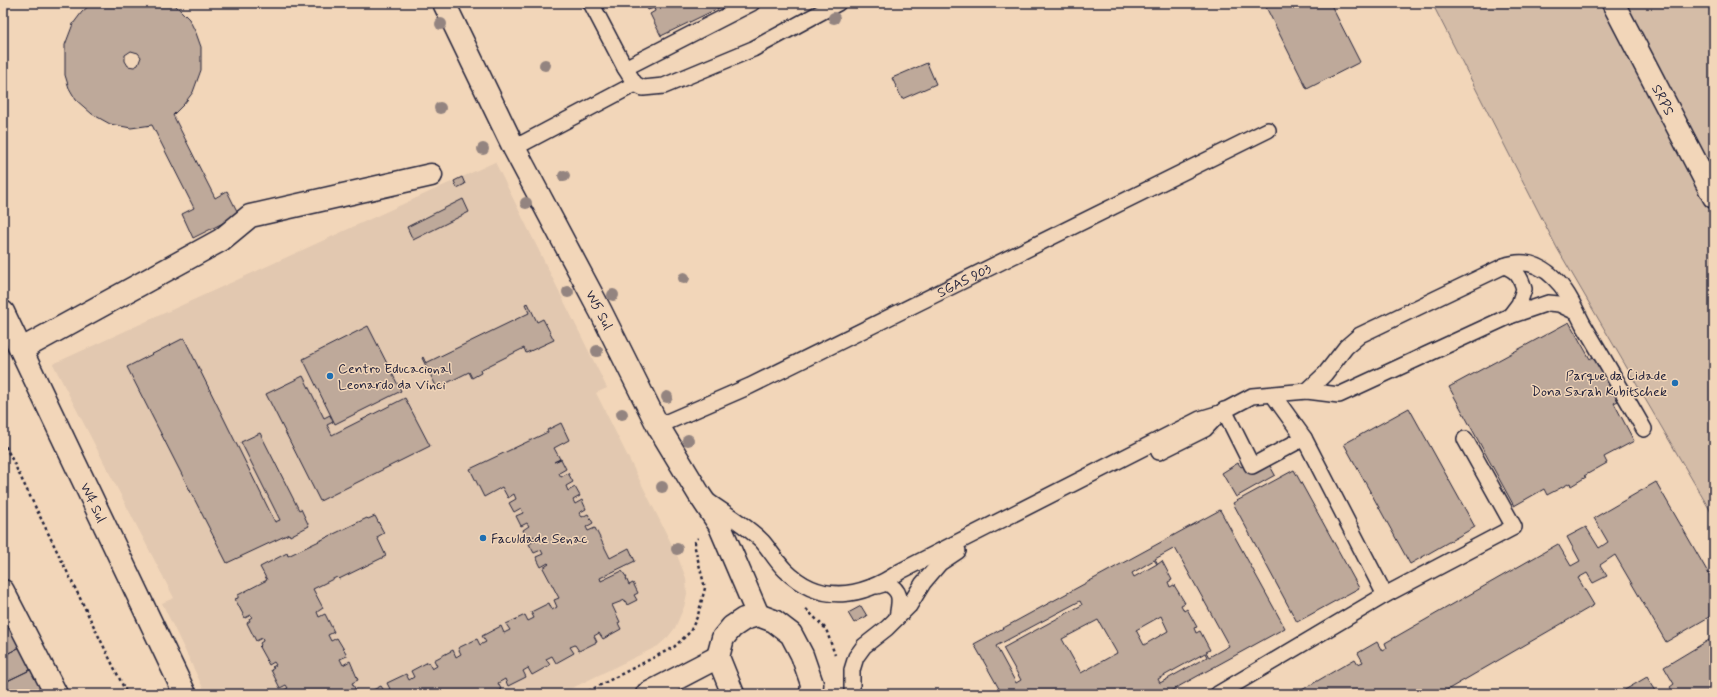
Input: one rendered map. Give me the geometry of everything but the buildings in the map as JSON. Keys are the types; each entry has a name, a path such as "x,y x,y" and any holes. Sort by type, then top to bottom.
{"main road":[{"name":"W5 Sul","path":"444,3 514,148 658,426 719,524 758,615"},
{"name":"SRPS","path":"1613,3 1714,197"},
{"path":"22,349 221,240 250,216 431,175"},
{"name":"W4 Sul","path":"3,312 22,349 185,694"},
{"path":"3,591 56,694"},
{"path":"733,694 718,657 723,638 732,627 744,619 758,615 774,622 791,634 802,655 812,684 811,694"},
{"path":"647,694 718,657"}],"lane":[{"path":"591,3 625,68 635,84 643,88 664,86 753,49 838,3"},
{"path":"625,68 752,3"},
{"path":"514,148 635,84"},
{"name":"SGAS 903","path":"658,426 750,386 1268,130"},
{"path":"1307,391 1325,374 1346,347 1360,335 1504,266 1513,263 1532,264 1554,277 1565,289 1576,312 1644,429"},
{"path":"1504,266 1512,269 1519,275 1524,289 1519,304 1510,316"},
{"path":"877,586 901,571 1193,423 1222,412 1248,397 1307,391 1339,395 1510,316 1553,303 1565,306 1576,312"},
{"path":"1273,394 1304,438 1385,595"},
{"path":"1222,412 1252,466 1304,438"},
{"path":"852,694 852,670 856,657 864,646 897,618 915,598 930,574 947,558 1205,429 1222,412"},
{"path":"1218,694 1385,595 1514,527 1465,439"},
{"path":"699,494 746,526 763,543 784,569 806,587 828,594 839,595 887,583 900,595 897,618"}],"path":[{"path":"3,441 127,694"}],"shaded area":[{"name":"Parque da Cidade Dona Sarah Kubitschek","path":"1432,3 1714,3 1714,517 1557,248"},
{"path":"495,162 607,388 596,393 677,555 686,578 687,594 684,607 675,628 658,646 560,694 206,694 162,603 174,598 53,364"}],"place":[{"name":"Centro Educacional Leonardo da Vinci","path":"330,376"},
{"name":"Parque da Cidade Dona Sarah Kubitschek","path":"1675,383"},
{"name":"Faculdade Senac","path":"483,538"}]}
